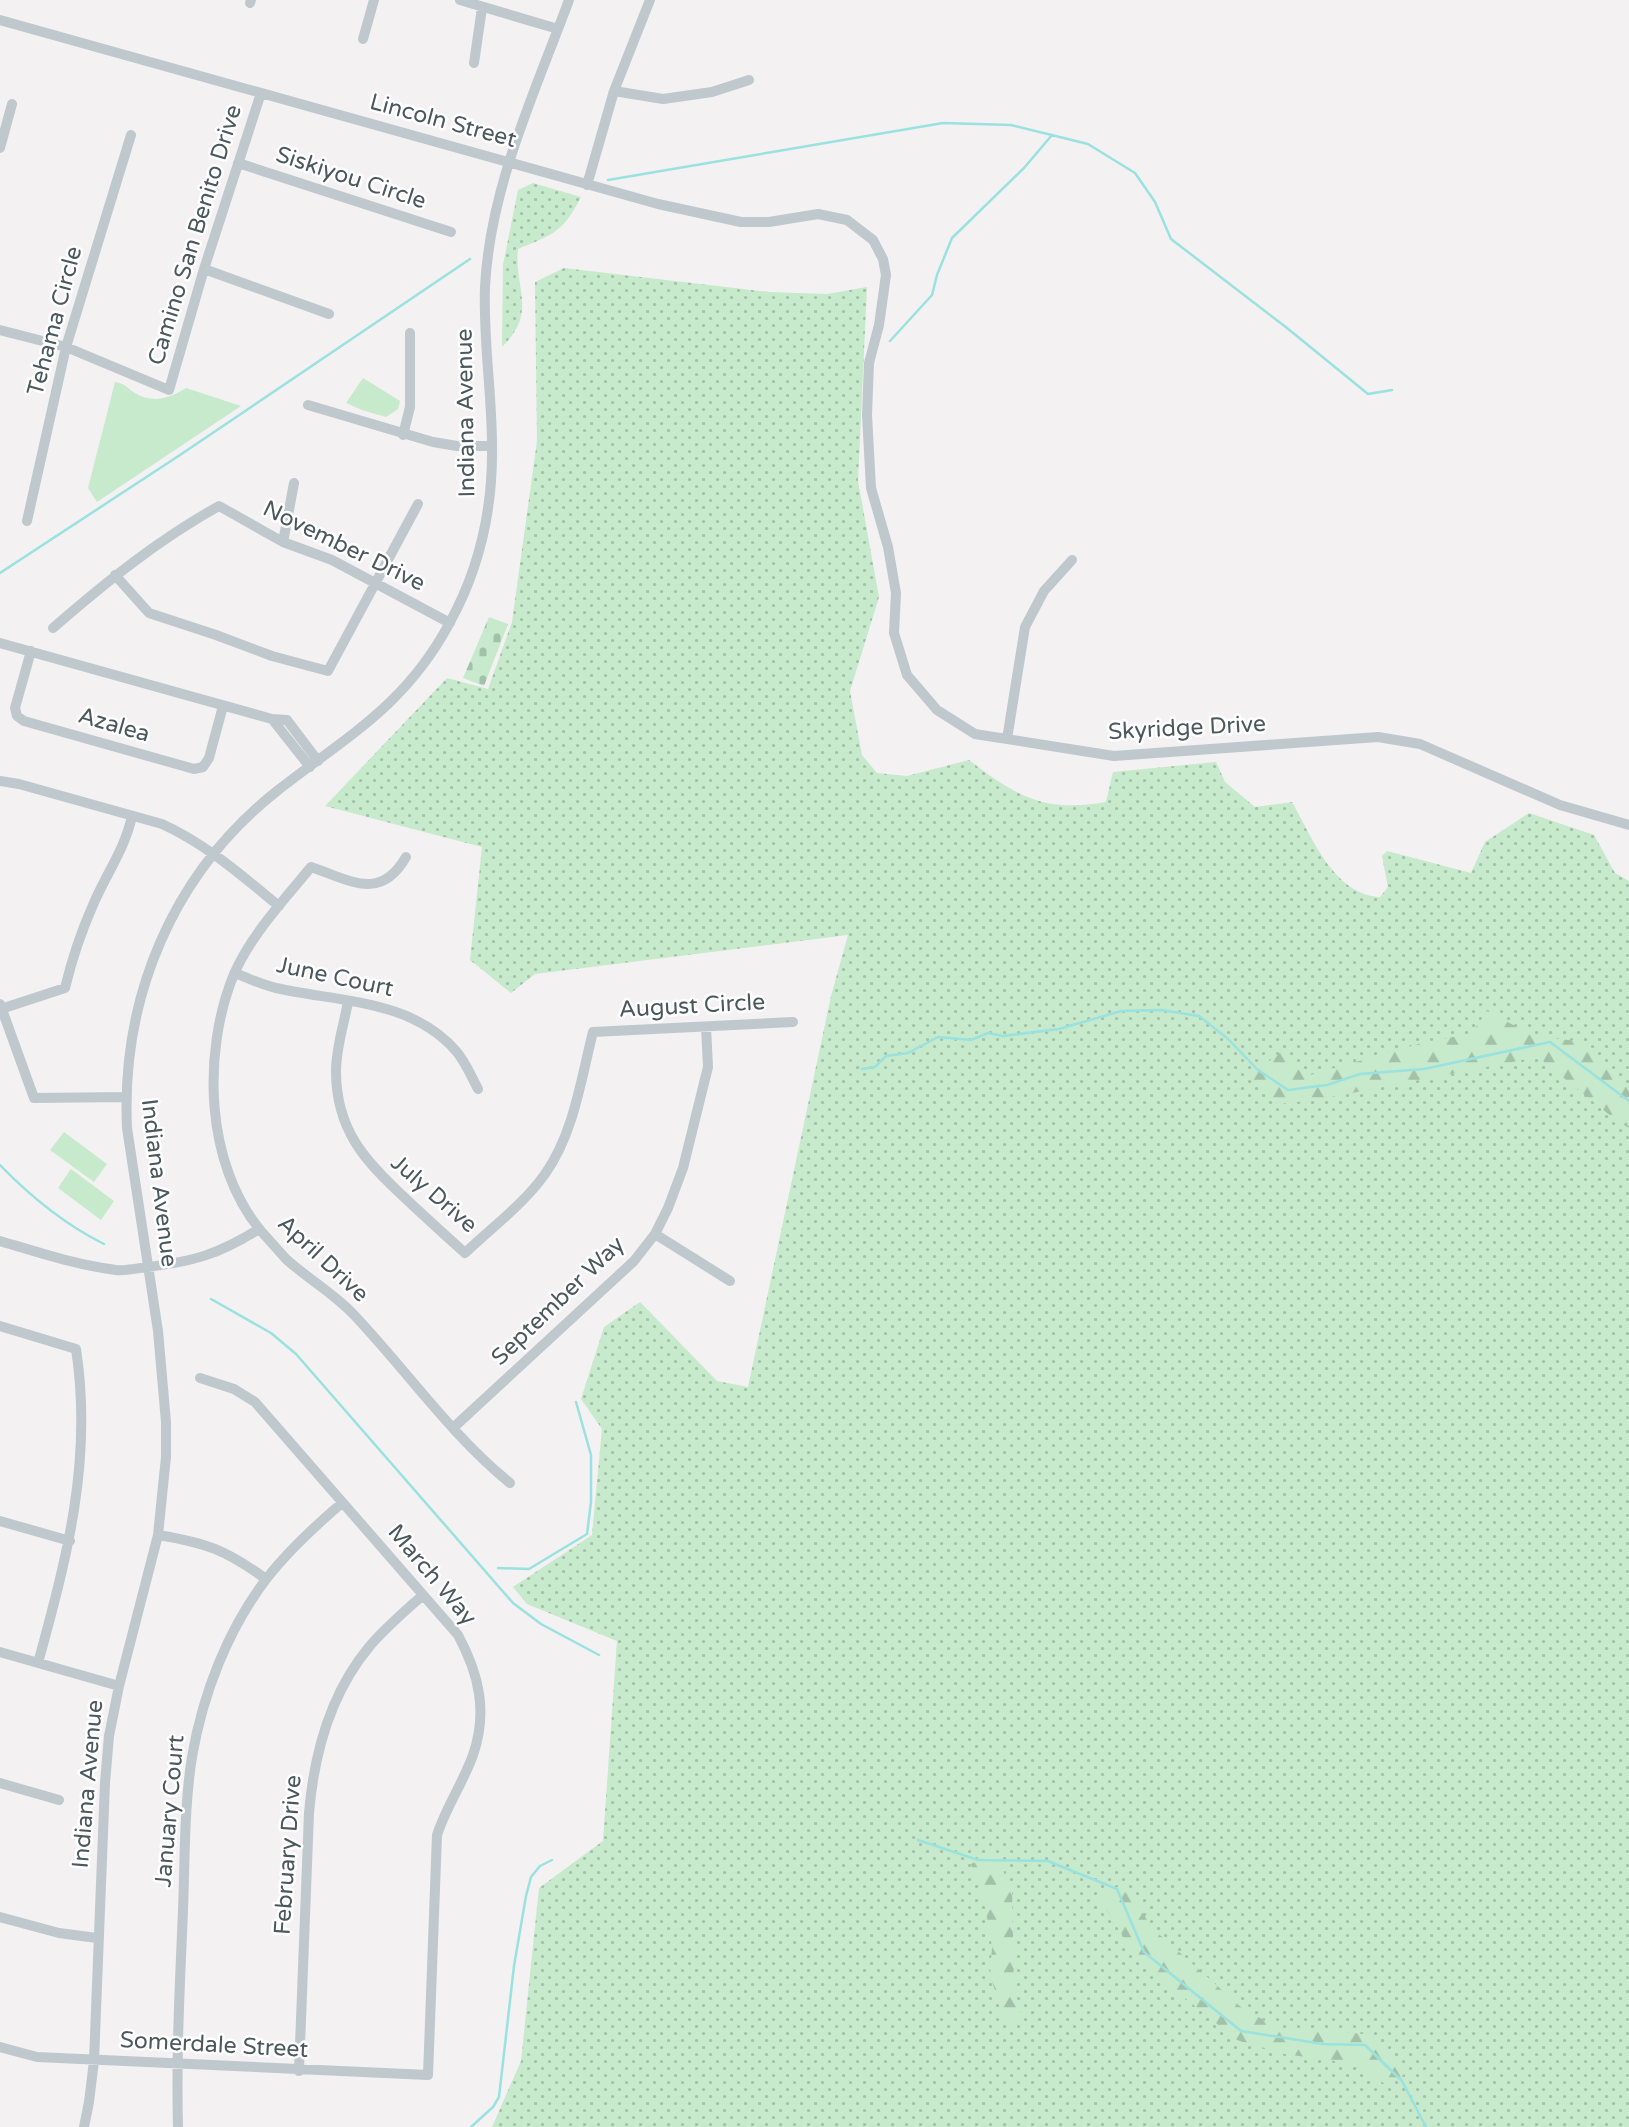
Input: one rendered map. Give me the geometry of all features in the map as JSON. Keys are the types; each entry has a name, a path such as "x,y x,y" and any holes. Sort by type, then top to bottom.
{"street":[{"path":"363,39 374,0"},
{"path":"460,0 558,29"},
{"name":"Indiana Avenue","path":"84,2127 93,2061 104,1783 109,1736 119,1686 158,1535 166,1457 166,1422 158,1331 127,1128 126,1097 133,1028 149,968 179,904 215,853 253,812 366,726 393,701 430,656 450,623 470,580 481,545 491,486 492,446 485,287 496,212 510,161 569,0"},
{"path":"587,185 614,92 650,0"},
{"path":"474,64 482,8"},
{"name":"Lincoln Street","path":"0,20 658,204 741,222 769,222 818,214 847,220 873,240"},
{"path":"614,92 663,99 712,92 749,80"},
{"name":"Camino San Benito Drive","path":"66,347 169,390 204,269 261,93"},
{"path":"0,148 12,104"},
{"name":"Tehama Circle","path":"27,521 66,347 131,135"},
{"name":"Siskiyou Circle","path":"238,163 450,232"},
{"name":"Skyridge Drive","path":"873,240 883,259 886,275 879,325 869,362 867,415 871,488 888,547 895,593 894,633 907,675 937,710 975,734 1115,756 1378,737 1420,744 1560,805 1629,825"},
{"path":"204,269 330,314"},
{"path":"0,330 66,347"},
{"path":"403,435 411,407 410,333"},
{"path":"308,405 403,435 457,446 492,446"},
{"path":"283,542 294,483"},
{"path":"53,628 115,575 149,613 272,656 328,671 418,503"},
{"name":"November Drive","path":"115,575 150,548 219,506 283,542 332,560 450,623"},
{"path":"1007,739 1025,627 1044,591 1072,560"},
{"path":"0,643 272,719 292,736 314,764"},
{"name":"Azalea","path":"32,651 15,712 23,721 50,729 200,769 209,758 223,706"},
{"path":"0,781 162,824 183,833 215,853 279,906"},
{"path":"126,1097 34,1098 1,1006 65,988 73,956 93,904 122,849 132,816"},
{"name":"April Drive","path":"406,857 392,877 369,886 311,867 253,941 235,973 222,1009 215,1046 213,1079 216,1116 225,1160 237,1194 259,1229 287,1260 354,1314 453,1428 485,1462 510,1483"},
{"name":"June Court","path":"235,973 273,987 386,1007 414,1018 439,1034 458,1052 478,1088"},
{"name":"July Drive","path":"348,1002 336,1069 344,1123 356,1147 375,1170 465,1253 545,1175 562,1144 593,1032"},
{"name":"August Circle","path":"593,1032 793,1022"},
{"name":"September Way","path":"453,1428 634,1261 655,1234 683,1168 704,1091 708,1067 706,1027"},
{"path":"0,1241 67,1260 119,1270 182,1263 208,1256 229,1248 259,1229"},
{"path":"655,1234 730,1281"},
{"path":"0,1326 76,1349 82,1389 82,1448 78,1497 70,1541 38,1663"},
{"name":"March Way","path":"200,1378 234,1389 255,1402 458,1636 479,1682 482,1707 479,1732 472,1757 437,1835 428,2075"},
{"name":"January Court","path":"178,2127 176,2064 187,1809 192,1758 209,1688 243,1615 266,1579 290,1551 342,1503"},
{"path":"0,1521 70,1541"},
{"path":"158,1535 202,1543 239,1560 266,1579"},
{"name":"February Drive","path":"299,2071 309,1813 312,1780 320,1743 345,1683 367,1649 423,1595"},
{"path":"0,1652 119,1686"},
{"path":"0,1783 59,1800"},
{"path":"0,1917 59,1933 97,1938"},
{"name":"Somerdale Street","path":"0,2047 37,2057 93,2061 428,2075"}],"green space":[{"path":"533,183 581,197 563,225 518,249 522,311 513,334 502,347 503,265 518,190"},
{"path":"564,268 769,292 827,294 867,287 858,481 879,597 850,691 862,755 877,773 907,776 969,760 1002,783 1032,799 1065,805 1084,805 1106,802 1113,772 1216,762 1225,782 1255,807 1292,802 1326,862 1350,886 1364,894 1380,897 1388,887 1382,856 1387,851 1471,873 1485,842 1529,813 1594,835 1615,873 1629,881 1629,2127 492,2127 521,2061 539,1888 603,1841 617,1641 527,1604 513,1587 592,1535 602,1429 581,1399 604,1327 640,1302 717,1381 748,1387 831,996 848,935 535,974 511,993 470,960 482,847 325,806 447,678 488,689 512,622 537,441 535,282"},
{"path":"363,378 400,401 398,409 386,417 346,403"},
{"path":"115,382 148,398 168,397 186,388 241,406 97,502 88,488"},
{"path":"489,617 508,624 484,686 463,678"},
{"path":"1487,1011 1534,1036 1577,1041 1629,1085 1629,1128 1538,1057 1321,1099 1279,1104 1249,1077 1281,1052 1307,1076 1425,1042 1471,1034"},
{"path":"64,1132 107,1164 94,1182 50,1150"},
{"path":"71,1169 114,1201 101,1220 58,1188"},
{"path":"995,1853 1012,1890 1014,1990 1023,2025 1005,2019 990,1976 992,1947 985,1905 971,1864"},
{"path":"1124,1883 1152,1928 1241,2007 1284,2032 1330,2030 1371,2035 1408,2071 1389,2086 1348,2063 1285,2054 1237,2040 1159,1977 1126,1941 1099,1898"}],"waterway":[{"path":"608,180 943,123 1011,125 1088,144 1135,173 1155,202 1171,239 1368,394 1392,390"},
{"path":"890,341 932,295 952,238 1024,168 1052,135"},
{"path":"0,573 470,259"},
{"path":"862,1069 875,1067 886,1056 908,1053 938,1037 971,1040 988,1033 1003,1036 1059,1029 1121,1011 1161,1010 1199,1016 1228,1039 1258,1070 1288,1090 1327,1085 1360,1074 1424,1069 1550,1042 1629,1101"},
{"path":"0,1165 49,1209 104,1244"},
{"path":"211,1299 271,1333 296,1354 513,1603 541,1624 599,1655"},
{"path":"498,1568 529,1569 587,1534 591,1502 591,1455 576,1402"},
{"path":"918,1840 978,1860 1048,1861 1117,1889 1144,1952 1241,2031 1323,2044 1365,2045 1402,2081 1426,2127"},
{"path":"471,2127 493,2107 499,2097 514,1966 526,1896 531,1877 540,1866 552,1860"}]}
